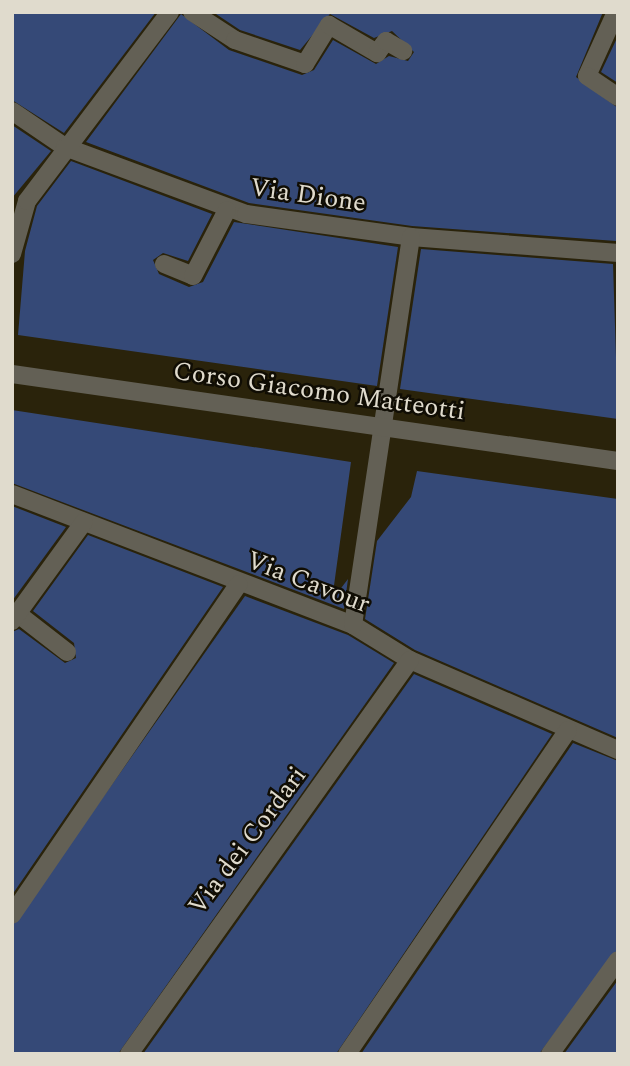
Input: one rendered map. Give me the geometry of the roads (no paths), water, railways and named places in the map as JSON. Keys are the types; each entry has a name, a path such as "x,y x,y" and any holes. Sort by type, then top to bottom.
{"street":[{"path":"12,254 27,201 65,147 170,12"},
{"path":"192,12 234,40 306,64 329,26 377,53 386,41 402,51"},
{"path":"616,12 587,76 618,97"},
{"name":"Via Dione","path":"12,111 65,147 227,209 411,237 618,253"},
{"path":"164,264 193,276 227,209"},
{"path":"353,625 411,237"},
{"name":"Corso Giacomo Matteotti","path":"12,374 618,461"},
{"name":"Via Cavour","path":"12,494 239,584 353,625 410,660 618,750"},
{"path":"67,652 15,618 84,522"},
{"path":"12,915 239,584"},
{"name":"Via dei Cordari","path":"129,1054 410,660"},
{"path":"347,1054 568,730"},
{"path":"550,1054 618,960"}]}
